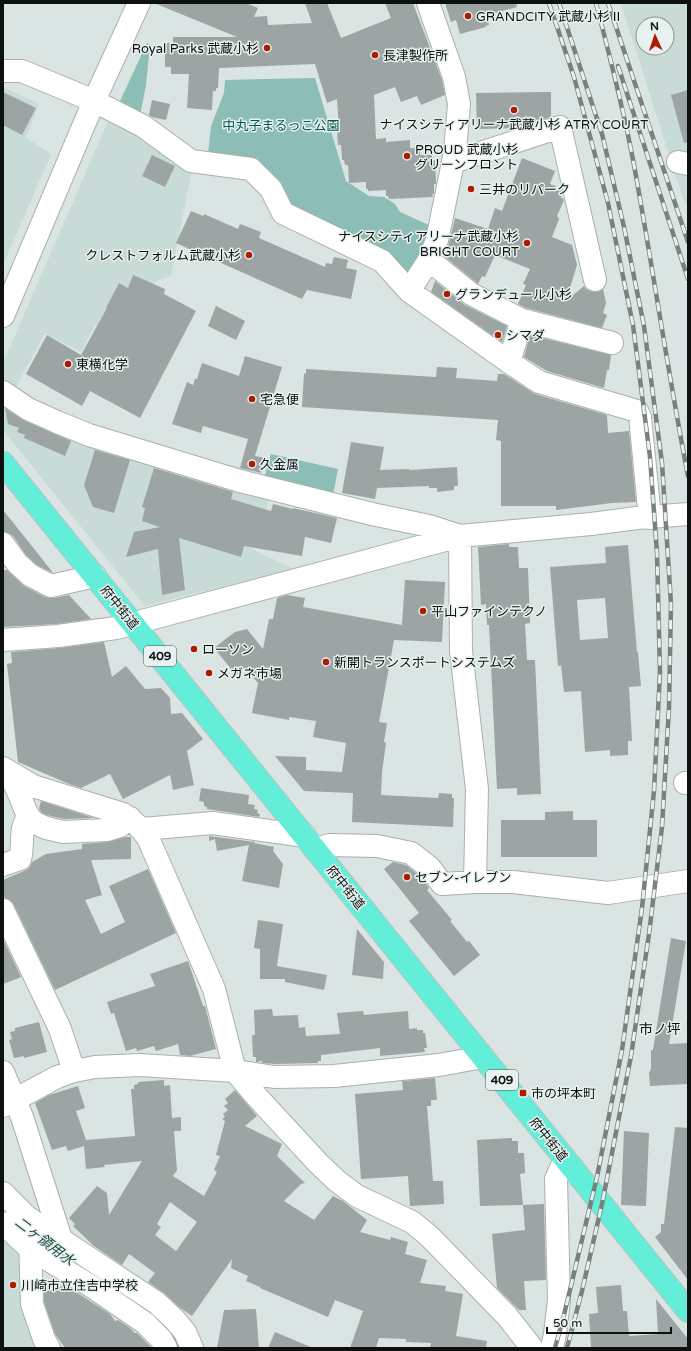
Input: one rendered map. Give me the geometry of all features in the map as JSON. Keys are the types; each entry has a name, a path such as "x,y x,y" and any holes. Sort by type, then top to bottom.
{"highway":[{"name":"府中街道","path":"7,474 95,576 688,1312"}],"street":[{"path":"3,316 94,101 138,3"},
{"path":"409,291 429,260 437,240 453,162 459,104 454,77 428,3"},
{"path":"3,71 22,71 94,101 143,126 191,161 251,169 271,188 283,213 382,261 409,291 539,382 637,411 640,417 650,518"},
{"path":"453,162 560,127 595,280"},
{"path":"429,260 471,294 522,320 612,343"},
{"path":"509,362 522,320"},
{"path":"3,392 28,409 89,435 240,481 372,514 429,526 460,536"},
{"path":"3,640 58,636 134,624 460,536 688,514"},
{"path":"460,536 461,651 477,789 474,882"},
{"path":"3,544 17,563 30,575 50,586 95,576"},
{"path":"5,770 16,788 28,816 35,823 46,828 63,832 107,830 120,826 136,824 213,823 310,843 378,846 411,853 430,868 442,884 513,882 608,893 688,881"},
{"path":"5,770 33,786 124,814 136,824 150,842 214,988 235,1070 258,1098 318,1163 337,1181 357,1196 412,1222 429,1236 507,1316 532,1348"},
{"path":"3,865 20,859 23,827 28,816"},
{"path":"3,910 60,1028 74,1071"},
{"path":"8,1103 57,1077 74,1071 95,1067 140,1064 235,1070 274,1077 334,1076 439,1065 483,1057"},
{"path":"3,1072 8,1103 22,1117 61,1238"},
{"path":"552,1348 555,1334 558,1300 556,1179 565,1159"},
{"path":"3,1193 27,1217 52,1234 61,1238 157,1303 185,1332 192,1348"},
{"path":"27,1217 31,1250 32,1304 44,1339 49,1348"},
{"path":"3,1223 31,1250 94,1288 145,1323 161,1339 166,1348"}],"shaded area":[{"path":"621,3 688,3 688,211 638,56 675,56 675,16 635,16 635,47"},
{"path":"3,87 39,104 26,138 51,154 3,265"},
{"path":"109,119 192,170 171,276 156,281 124,340 95,325 81,352 45,333 16,387 3,378 3,363"},
{"path":"3,398 271,495 252,549 293,569 145,606 3,430"},
{"name":"川崎市立住吉中学校","path":"3,1239 23,1260 45,1348 3,1348"}],"green space":[{"path":"147,43 150,45 146,85 140,116 122,108 120,101"},
{"name":"中丸子まるっこ公園","path":"315,78 346,181 369,196 384,197 395,204 400,212 433,227 410,276 287,205 208,154 211,126 224,93 225,80"},
{"path":"271,454 338,469 333,496 264,479"}],"building":[{"path":"154,3 246,3 258,8 254,17 267,16 268,25 312,23 305,3 327,3 341,38 391,18 385,3 413,3 442,80 445,95 421,105 417,96 401,102 395,87 374,95 376,139 386,138 386,142 410,140 410,148 420,148 420,155 432,155 432,160 435,160 436,181 436,184 434,184 434,194 432,194 433,197 389,199 388,196 386,196 386,190 368,191 368,189 366,189 366,182 349,183 348,165 345,165 344,160 342,160 341,145 338,145 337,130 339,130 337,99 327,103 315,64 219,68 218,88 216,88 216,91 213,91 212,110 187,108 189,74 171,74 171,67 165,67 165,43 173,43 173,37 237,37"},
{"name":"GRANDCITY 武蔵小杉Ⅱ","path":"445,3 516,3 517,7 487,15 489,25 460,34 456,20 451,22"},
{"path":"688,90 688,142 684,143 671,95"},
{"path":"3,92 36,108 22,135 3,125"},
{"name":"ナイスシティアリーナ武蔵小杉 ATRY COURT","path":"551,92 551,117 516,128 477,129 476,93"},
{"path":"152,100 170,104 166,120 149,115"},
{"path":"152,155 175,166 165,187 142,176"},
{"name":"ナイスシティアリーナ武蔵小杉 BRIGHT COURT","path":"522,158 555,171 550,184 556,186 555,189 562,191 561,197 564,200 557,216 559,219 552,237 572,245 577,265 566,301 584,286 592,292 598,292 603,289 606,303 603,313 607,315 602,328 526,308 518,304 526,285 523,284 530,269 495,255 485,277 482,276 478,284 444,256 455,218 488,229 495,208 502,211"},
{"name":"クレストフォルム武蔵小杉","path":"191,211 203,216 204,214 238,229 240,224 261,232 259,238 325,267 326,263 332,264 334,257 348,260 346,268 357,270 351,299 307,290 302,299 176,243"},
{"path":"133,275 165,289 164,294 196,311 140,418 90,391 82,406 26,374 47,335 81,355 119,283 128,288"},
{"path":"435,281 465,305 507,326 502,342 431,292"},
{"path":"216,306 245,321 236,340 208,326"},
{"path":"530,335 611,355 604,388 547,371 524,357"},
{"path":"245,356 282,367 255,456 265,458 261,473 240,468 248,439 203,426 201,433 172,424 187,382 193,385 195,379 197,379 202,363 239,376"},
{"path":"437,367 457,368 456,378 497,381 498,374 504,374 535,394 607,415 608,433 629,431 636,502 612,503 556,510 556,506 501,506 501,441 496,440 498,420 302,407 304,373 306,374 306,369 436,377"},
{"path":"5,408 23,420 71,441 65,456 24,438 25,435 17,432 19,428 8,424"},
{"path":"351,442 384,447 380,470 457,467 458,486 454,486 454,490 437,492 437,488 429,488 429,486 377,488 375,499 342,493"},
{"path":"95,450 130,460 114,513 93,507 84,485"},
{"path":"154,468 233,492 231,499 271,511 273,504 337,518 331,543 305,537 302,556 244,546 241,557 179,538 185,590 162,595 158,549 126,557 134,532 160,527 142,521 145,508 142,507"},
{"path":"3,510 53,573 37,565 26,555 13,536 4,532"},
{"path":"509,544 509,547 518,547 519,568 528,568 530,623 525,624 527,660 535,660 541,794 517,795 517,788 497,789 489,625 487,625 486,604 481,605 478,547"},
{"path":"628,545 641,686 629,687 632,741 628,741 628,755 610,756 610,750 585,752 581,691 564,692 561,665 558,666 550,567 606,563 605,547","holes":["605,598 608,638 580,640 577,600"]},
{"path":"3,570 7,570 24,586 45,597 54,598 69,595 91,619 57,624 3,627"},
{"path":"405,580 445,582 442,642 394,640 379,722 387,723 384,742 386,743 382,772 381,795 438,798 439,793 452,794 452,798 454,798 453,827 352,822 353,793 304,791 275,756 306,757 306,770 342,772 346,743 313,737 316,721 289,717 289,720 252,713 258,683 244,668 236,675 214,648 235,632 247,629 263,649 269,619 273,619 277,598 287,595 305,598 303,607 402,625"},
{"path":"104,642 112,677 126,666 145,689 161,688 170,698 171,714 182,713 203,739 187,751 194,785 173,790 170,775 123,799 110,774 81,788 18,762 7,664 12,663 11,652"},
{"path":"201,788 249,795 248,804 255,805 254,809 258,810 257,813 260,814 259,817 207,809 207,807 204,806 204,802 199,801"},
{"path":"41,801 94,818 64,819 50,816 42,813 39,809"},
{"path":"573,811 573,820 597,820 597,857 501,857 501,820 545,820 545,812"},
{"path":"209,836 255,842 254,843 274,847 273,851 283,864 279,888 242,881 249,845 217,851 215,839 209,841"},
{"path":"125,837 131,837 131,859 91,860 102,895 85,900 101,934 125,922 109,886 148,869 176,933 55,990 14,905 10,900 5,898 3,894 3,880 29,868 32,862 46,854 82,849 82,844 108,842"},
{"path":"393,862 406,865 421,877 429,888 427,890 452,920 450,921 480,955 454,976 409,921 419,913 384,869"},
{"path":"258,920 283,924 277,966 327,975 324,990 285,982 285,979 260,979 260,949 254,948"},
{"path":"357,929 384,962 383,979 352,975"},
{"path":"671,938 686,941 669,1044 688,1043 688,1084 650,1086 649,1073 651,1069 651,1050 653,1050"},
{"path":"3,939 21,977 3,984"},
{"path":"188,961 203,1006 205,1006 216,1049 190,1056 180,1055 178,1044 156,1051 154,1046 137,1051 136,1048 126,1051 114,1013 111,1014 107,1002 155,986 150,974"},
{"path":"272,1009 273,1016 298,1015 299,1028 305,1027 306,1036 340,1034 337,1013 363,1011 364,1015 408,1011 409,1029 417,1028 417,1030 423,1030 423,1033 425,1033 427,1048 424,1048 425,1052 380,1056 380,1048 321,1055 321,1061 318,1061 318,1063 275,1064 262,1063 262,1061 256,1062 256,1057 253,1057 252,1035 255,1035 254,1010"},
{"path":"39,1022 47,1052 24,1058 24,1056 14,1058 9,1040 12,1039 10,1032 15,1031 15,1028"},
{"path":"435,1078 437,1100 431,1100 431,1106 427,1106 433,1181 443,1181 444,1204 410,1206 408,1176 361,1179 355,1094 403,1090 402,1081"},
{"path":"164,1080 164,1086 170,1085 172,1118 181,1117 181,1131 174,1131 177,1170 173,1176 204,1196 217,1172 214,1170 220,1156 216,1155 225,1121 222,1119 225,1117 223,1114 228,1110 224,1106 228,1103 225,1099 235,1090 257,1116 245,1126 282,1144 277,1156 305,1183 301,1184 284,1201 314,1220 333,1196 343,1201 367,1220 360,1232 390,1240 391,1237 408,1242 405,1254 427,1260 420,1283 446,1286 445,1291 463,1294 456,1336 487,1341 486,1348 430,1348 431,1343 406,1342 406,1339 379,1338 376,1348 350,1348 363,1311 335,1300 328,1317 246,1281 248,1276 231,1268 232,1259 192,1316 148,1282 155,1273 129,1254 122,1265 94,1246 73,1226 75,1224 69,1218 97,1186 107,1193 109,1215 142,1161 104,1165 105,1167 86,1169 84,1146 68,1151 66,1146 52,1150 35,1103 49,1095 78,1086 85,1108 76,1111 86,1140 135,1136 131,1089 134,1089 134,1085 138,1084 138,1082","holes":["170,1202 197,1222 176,1251 155,1235 161,1227 157,1224"]},
{"path":"675,1127 688,1128 688,1280 655,1237 661,1232 661,1224 664,1224"},
{"path":"624,1131 649,1133 646,1206 621,1205"},
{"path":"512,1138 512,1141 518,1141 518,1153 524,1153 525,1173 520,1174 523,1205 480,1206 477,1140"},
{"path":"544,1204 546,1280 524,1281 526,1310 519,1310 497,1288 492,1234 525,1230 523,1205"},
{"path":"65,1285 110,1314 115,1321 118,1320 137,1333 152,1348 65,1348 55,1334 44,1302 44,1292"},
{"path":"621,1285 623,1311 627,1311 629,1336 658,1334 656,1299 688,1339 688,1348 591,1348 589,1314 598,1313 596,1287"},
{"path":"256,1309 259,1348 217,1348 224,1310"},
{"path":"275,1332 313,1348 268,1348"}],"waterway":[{"name":"二ヶ領用水","path":"9,1214 45,1243 103,1282"},
{"name":"二ヶ領用水","path":"141,1308 169,1332 179,1348"}],"railway":[{"path":"549,3 574,77 608,203 633,325 650,457 657,553 660,672 654,791 642,908 622,1050 597,1177 555,1348"},
{"path":"559,3 602,134 624,227 644,326 662,463 671,604 669,708 662,827 649,934 631,1056 602,1204 567,1348"},
{"path":"596,3 630,145 688,476"},
{"path":"608,3 688,242"},
{"path":"618,66 688,279"}],"place":[{"name":"GRANDCITY 武蔵小杉Ⅱ","path":"468,16"},
{"name":"Royal Parks 武蔵小杉","path":"267,48"},
{"name":"長津製作所","path":"375,55"},
{"name":"ナイスシティアリーナ武蔵小杉 ATRY COURT","path":"514,110"},
{"name":"PROUD 武蔵小杉 グリーンフロント","path":"407,156"},
{"name":"三井のリパーク","path":"471,189"},
{"name":"ナイスシティアリーナ武蔵小杉 BRIGHT COURT","path":"527,243"},
{"name":"クレストフォルム武蔵小杉","path":"249,255"},
{"name":"グランデュール小杉","path":"447,294"},
{"name":"シマダ","path":"498,335"},
{"name":"東横化学","path":"68,364"},
{"name":"宅急便","path":"252,399"},
{"name":"久金属","path":"252,464"},
{"name":"平山ファインテクノ","path":"423,611"},
{"name":"ローソン","path":"194,649"},
{"name":"新開トランスポートシステムズ","path":"326,662"},
{"name":"メガネ市場","path":"209,673"},
{"name":"セブン-イレブン","path":"407,877"},
{"name":"市の坪本町","path":"523,1093"},
{"name":"川崎市立住吉中学校","path":"13,1285"}],"district":[{"name":"市ノ坪","path":"660,1029"}]}
